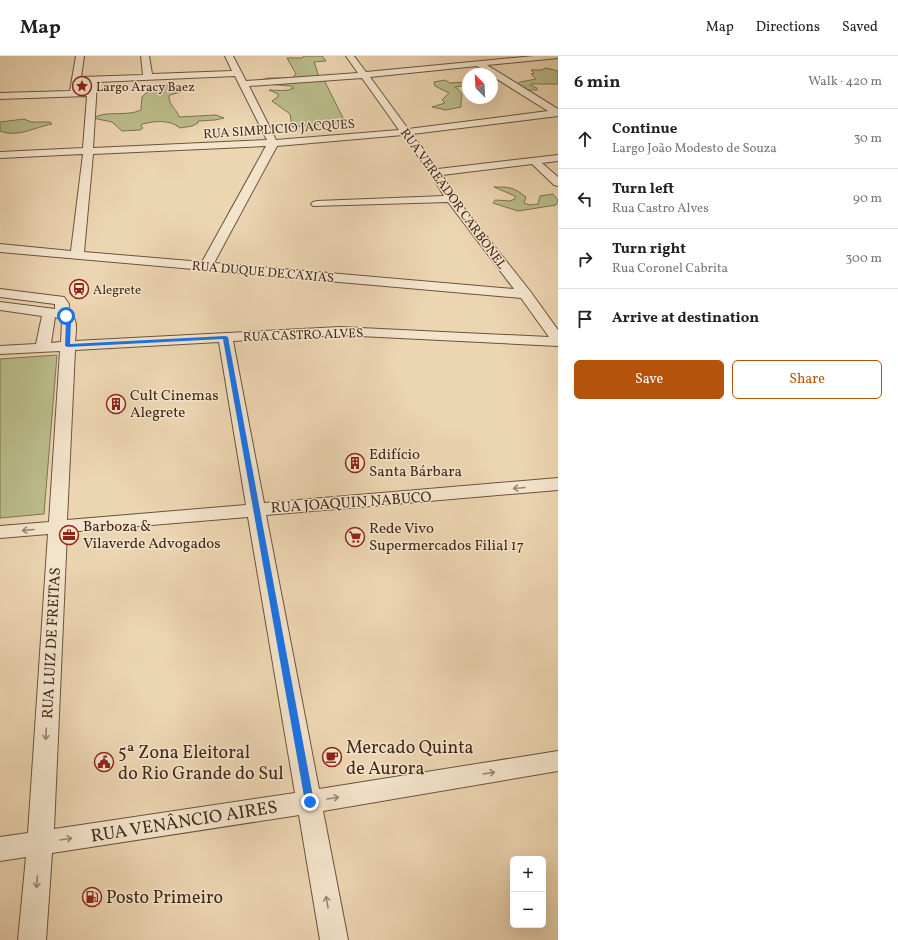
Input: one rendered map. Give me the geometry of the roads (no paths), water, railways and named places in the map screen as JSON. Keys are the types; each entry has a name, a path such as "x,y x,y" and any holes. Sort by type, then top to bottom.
{"street":[{"path":"74,93 80,56"},
{"path":"146,56 148,77"},
{"path":"206,266 273,143 236,73 229,56"},
{"name":"RUA VEREADOR CARBONEL","path":"350,56 435,173 452,200 525,294 558,341"},
{"path":"242,84 364,75 558,56"},
{"path":"479,64 558,112"},
{"path":"76,80 236,73"},
{"path":"77,255 88,151 93,80"},
{"path":"0,96 91,92"},
{"name":"RUA SIMPLICIO JACQUES","path":"0,155 273,143 405,132 558,112"},
{"path":"435,173 558,158"},
{"path":"534,161 558,183"},
{"path":"317,204 452,200"},
{"name":"RUA DUQUE DE CAXIAS","path":"0,248 525,294"},
{"path":"0,293 59,300 62,304 55,314 43,347"},
{"path":"0,306 55,314"},
{"name":"RUA LUIZ DE FREITAS","path":"32,940 40,843 69,321 66,316 55,314"},
{"name":"RUA CASTRO ALVES","path":"0,350 340,331 558,341"},
{"path":"225,337 334,940"},
{"name":"RUA JOAQUIN NABUCO","path":"0,532 558,484"},
{"name":"RUA VENÂNCIO AIRES","path":"0,849 310,802 558,762"}],"place":[{"name":"Largo Aracy Baez","path":"82,86"},
{"name":"Alegrete","path":"79,289"},
{"name":"Cult Cinemas Alegrete","path":"116,404"},
{"name":"Edifício Santa Bárbara","path":"355,463"},
{"name":"Barboza & Vilaverde Advogados","path":"69,535"},
{"name":"Rede Vivo Supermercados Filial 17","path":"355,537"},
{"name":"Mercado Quinta de Aurora","path":"332,757"},
{"name":"5ª Zona Eleitoral do Rio Grande do Sul","path":"104,762"},
{"name":"Posto Primeiro","path":"92,897"}]}
